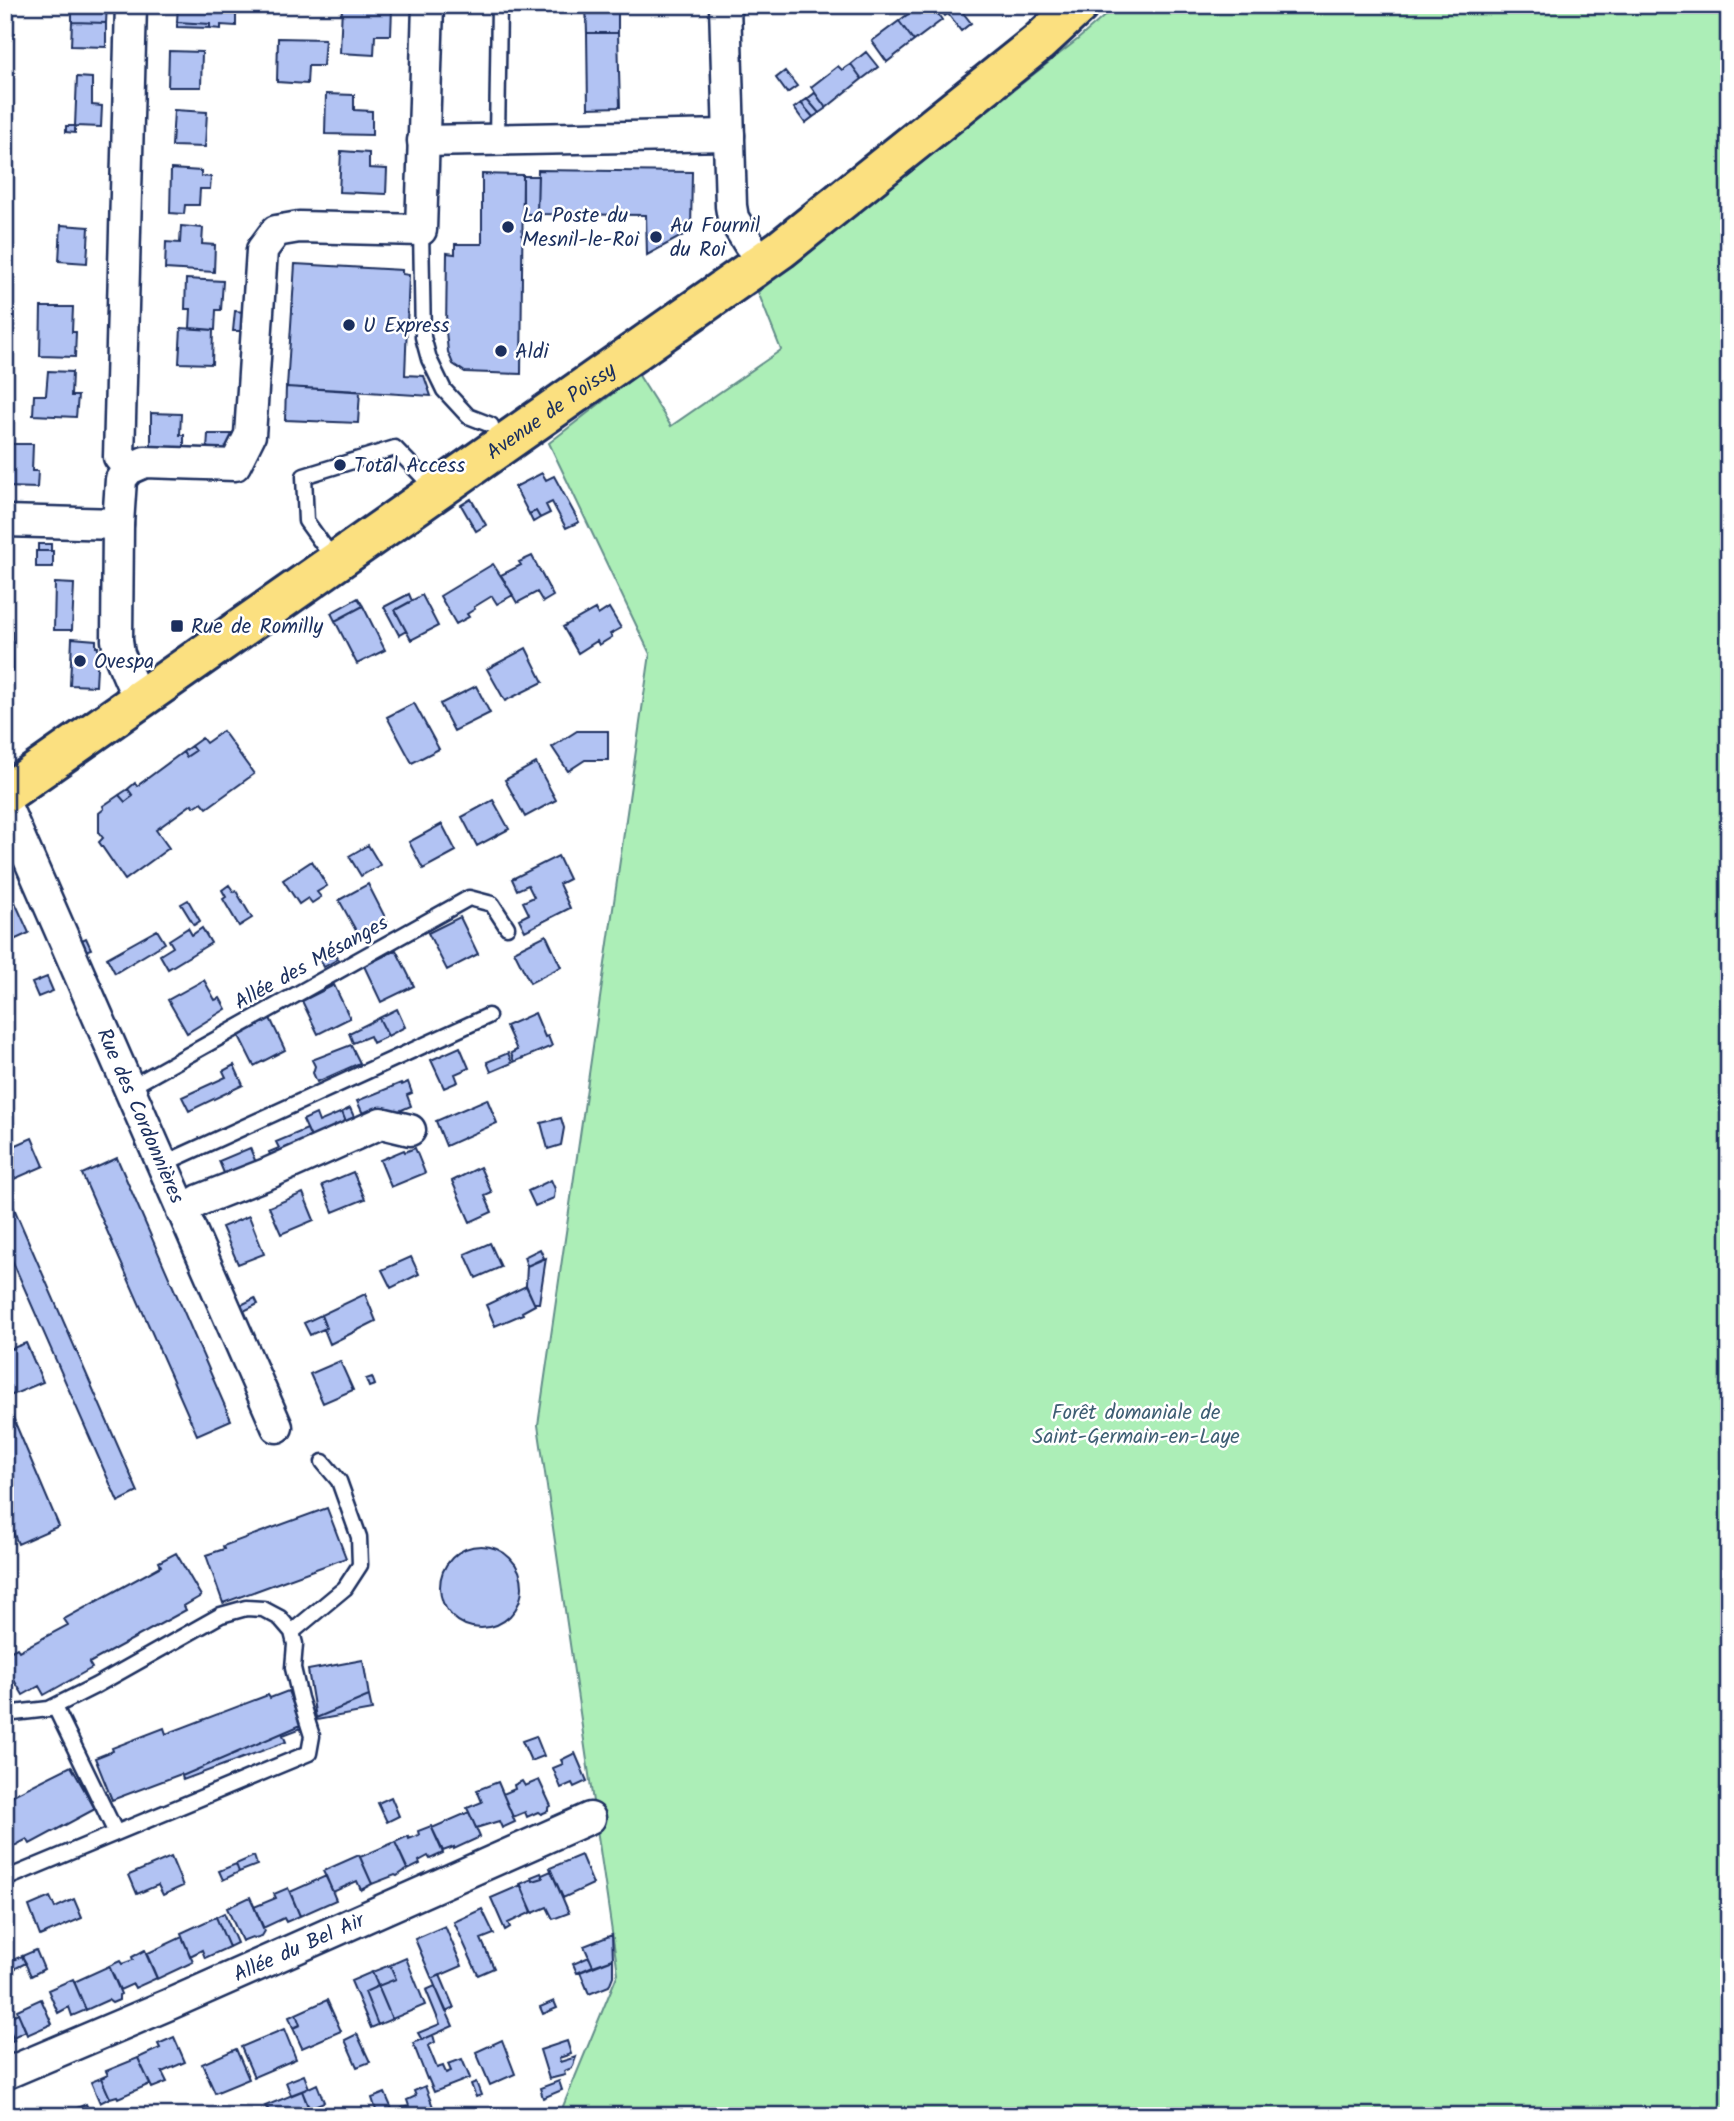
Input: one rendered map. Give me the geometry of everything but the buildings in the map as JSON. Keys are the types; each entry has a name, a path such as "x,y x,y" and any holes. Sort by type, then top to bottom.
{"main road":[{"name":"Avenue de Poissy","path":"497,434 640,354 756,252 974,73 1068,5"},
{"name":"Avenue de Poissy","path":"5,769 137,690 429,485 756,252 1038,43 1079,5"},
{"name":"Avenue de Poissy","path":"5,794 324,546 429,485"}],"street":[{"path":"129,468 119,457 131,5"},
{"path":"137,690 119,654 117,640 125,601 118,524 121,479 129,468 145,462 235,465 250,435 262,250 276,231 299,228 421,230 428,5"},
{"path":"725,5 731,206 733,218 756,252"},
{"path":"423,141 729,135"},
{"path":"5,521 118,524"},
{"name":"Rue des Cordonnières","path":"5,804 277,1427"},
{"path":"182,1211 200,1200 381,1124 410,1129"},
{"name":"Allée du Bel Air","path":"5,2074 590,1818"}],"lane":[{"path":"497,139 499,5"},
{"path":"421,230 423,337 429,359 444,390 468,416 497,434"},
{"path":"324,546 306,521 303,476 395,448 429,485"},
{"name":"Allée des Mésanges","path":"129,1087 469,898 492,904 507,927"},
{"path":"163,1164 488,1016"},
{"path":"292,1632 345,1588 360,1565 359,1537 339,1480 323,1462"},
{"path":"5,1714 55,1707 220,1615 246,1608 263,1609 280,1618 292,1632 295,1644 293,1668 312,1736 309,1753 5,1879"},
{"path":"55,1707 116,1833"}],"green space":[{"name":"Forêt domaniale de Saint-Germain-en-Laye","path":"1117,5 1729,5 1729,2116 559,2116 618,1973 538,1425 650,654 549,443 638,374 671,426 781,350 758,292 1077,40"}],"place":[{"name":"La Poste du Mesnil-le-Roi","path":"508,227"},
{"name":"Au Fournil du Roi","path":"656,237"},
{"name":"U Express","path":"349,325"},
{"name":"Aldi","path":"501,351"},
{"name":"Total Access","path":"340,465"},
{"name":"Rue de Romilly","path":"177,626"},
{"name":"Ovespa","path":"80,661"}]}
